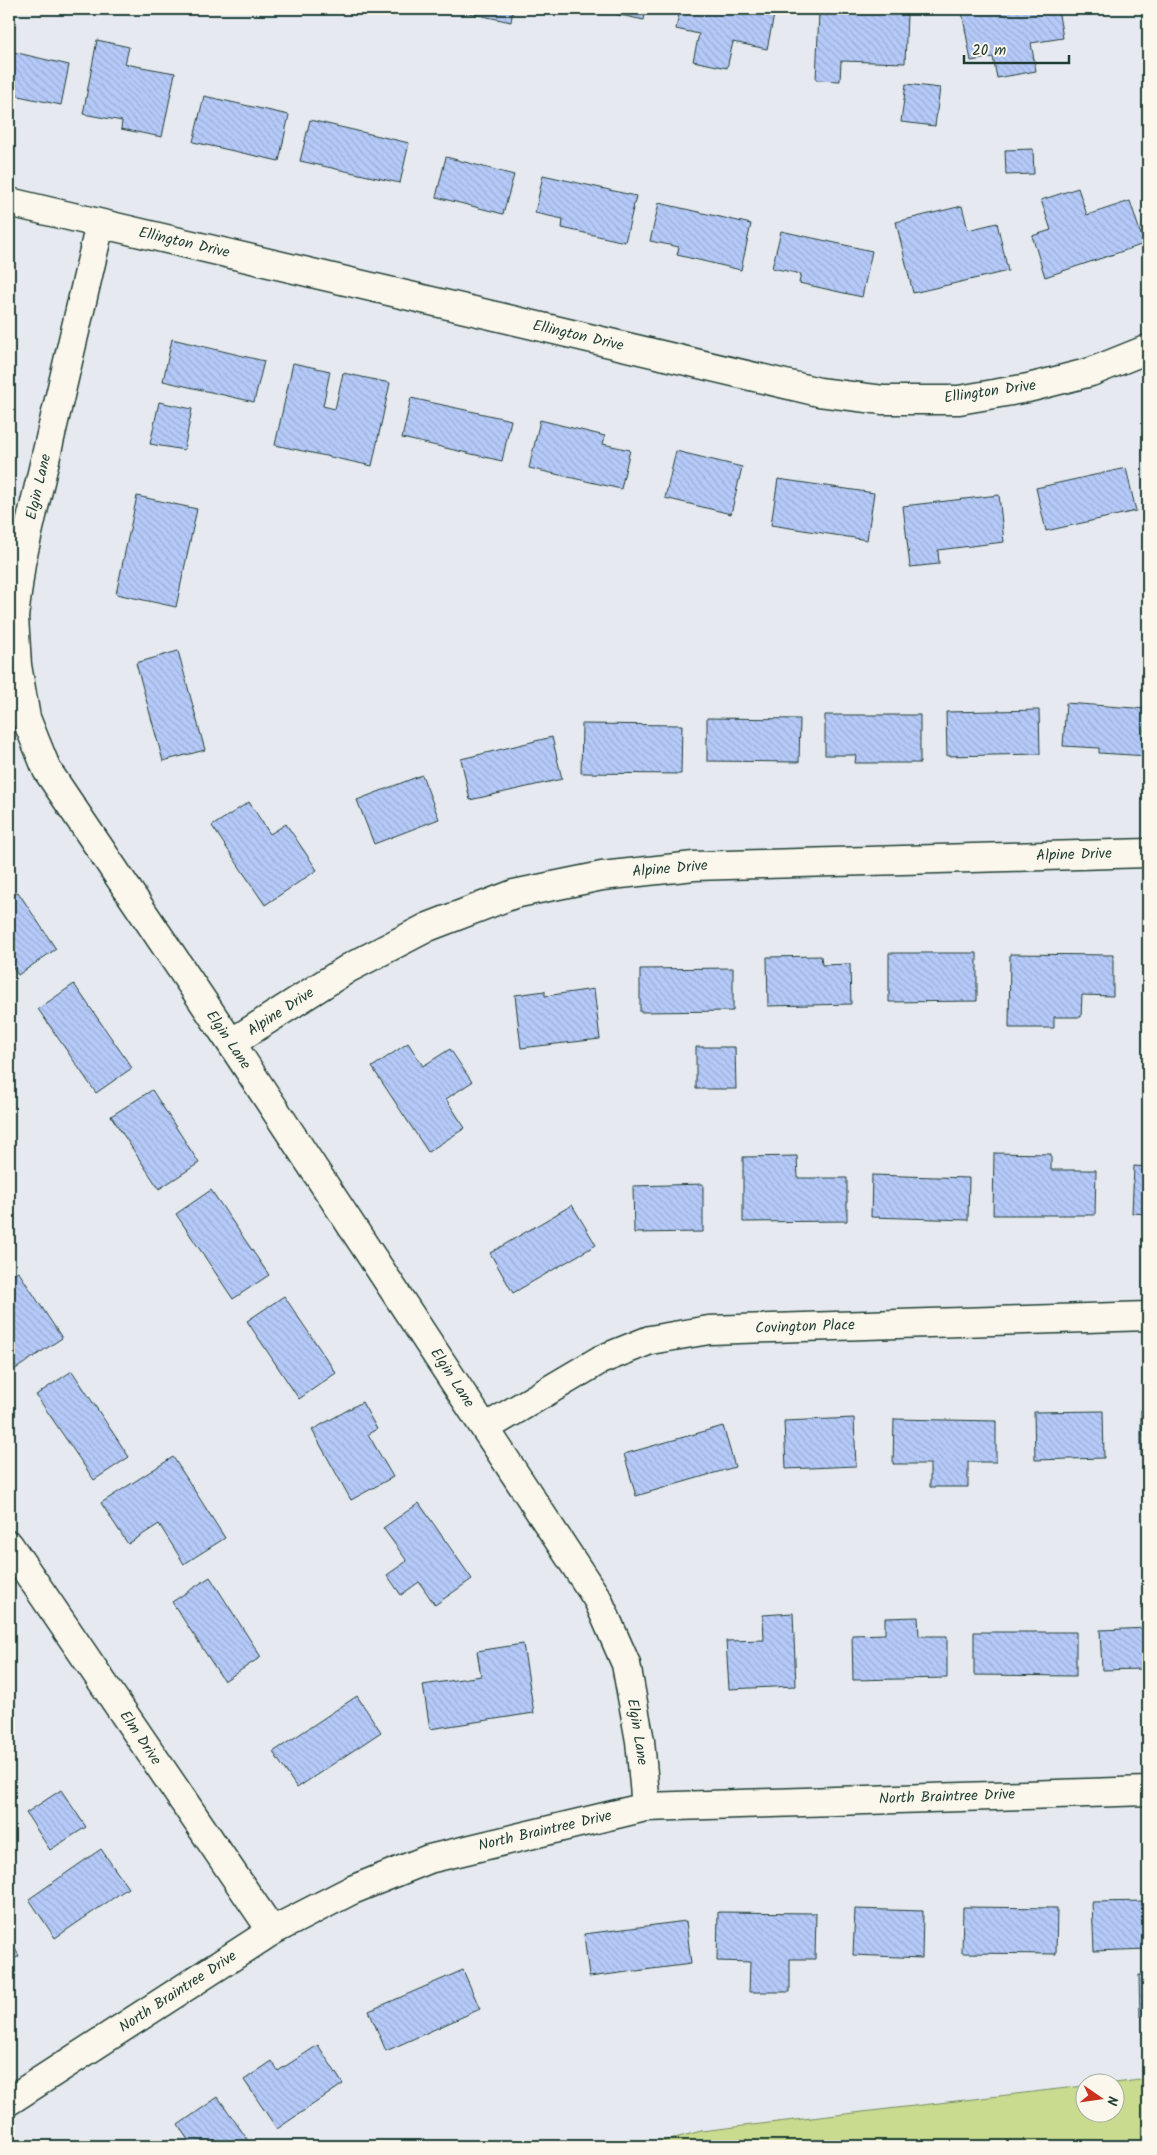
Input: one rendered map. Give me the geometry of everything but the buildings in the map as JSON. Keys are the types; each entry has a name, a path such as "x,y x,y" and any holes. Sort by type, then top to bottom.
{"street":[{"name":"Ellington Drive","path":"9,202 819,392 884,400 959,400 1028,388 1092,372 1148,349"},
{"name":"Elgin Lane","path":"100,224 21,563 14,617 17,665 26,718 46,770 231,1044 598,1600 626,1664 640,1741 646,1807"},
{"name":"Alpine Drive","path":"231,1044 349,968 428,927 514,894 602,876 694,866 1148,853"},
{"name":"Covington Place","path":"485,1428 600,1360 650,1340 710,1330 1148,1316"},
{"name":"Elm Drive","path":"9,1545 272,1930"},
{"name":"North Braintree Drive","path":"9,2101 272,1930 352,1890 429,1859 646,1807 1148,1791"}],"green space":[{"path":"1148,2079 1148,2146 645,2146 701,2131 1074,2087 1074,2122 1124,2122 1124,2082"}]}
